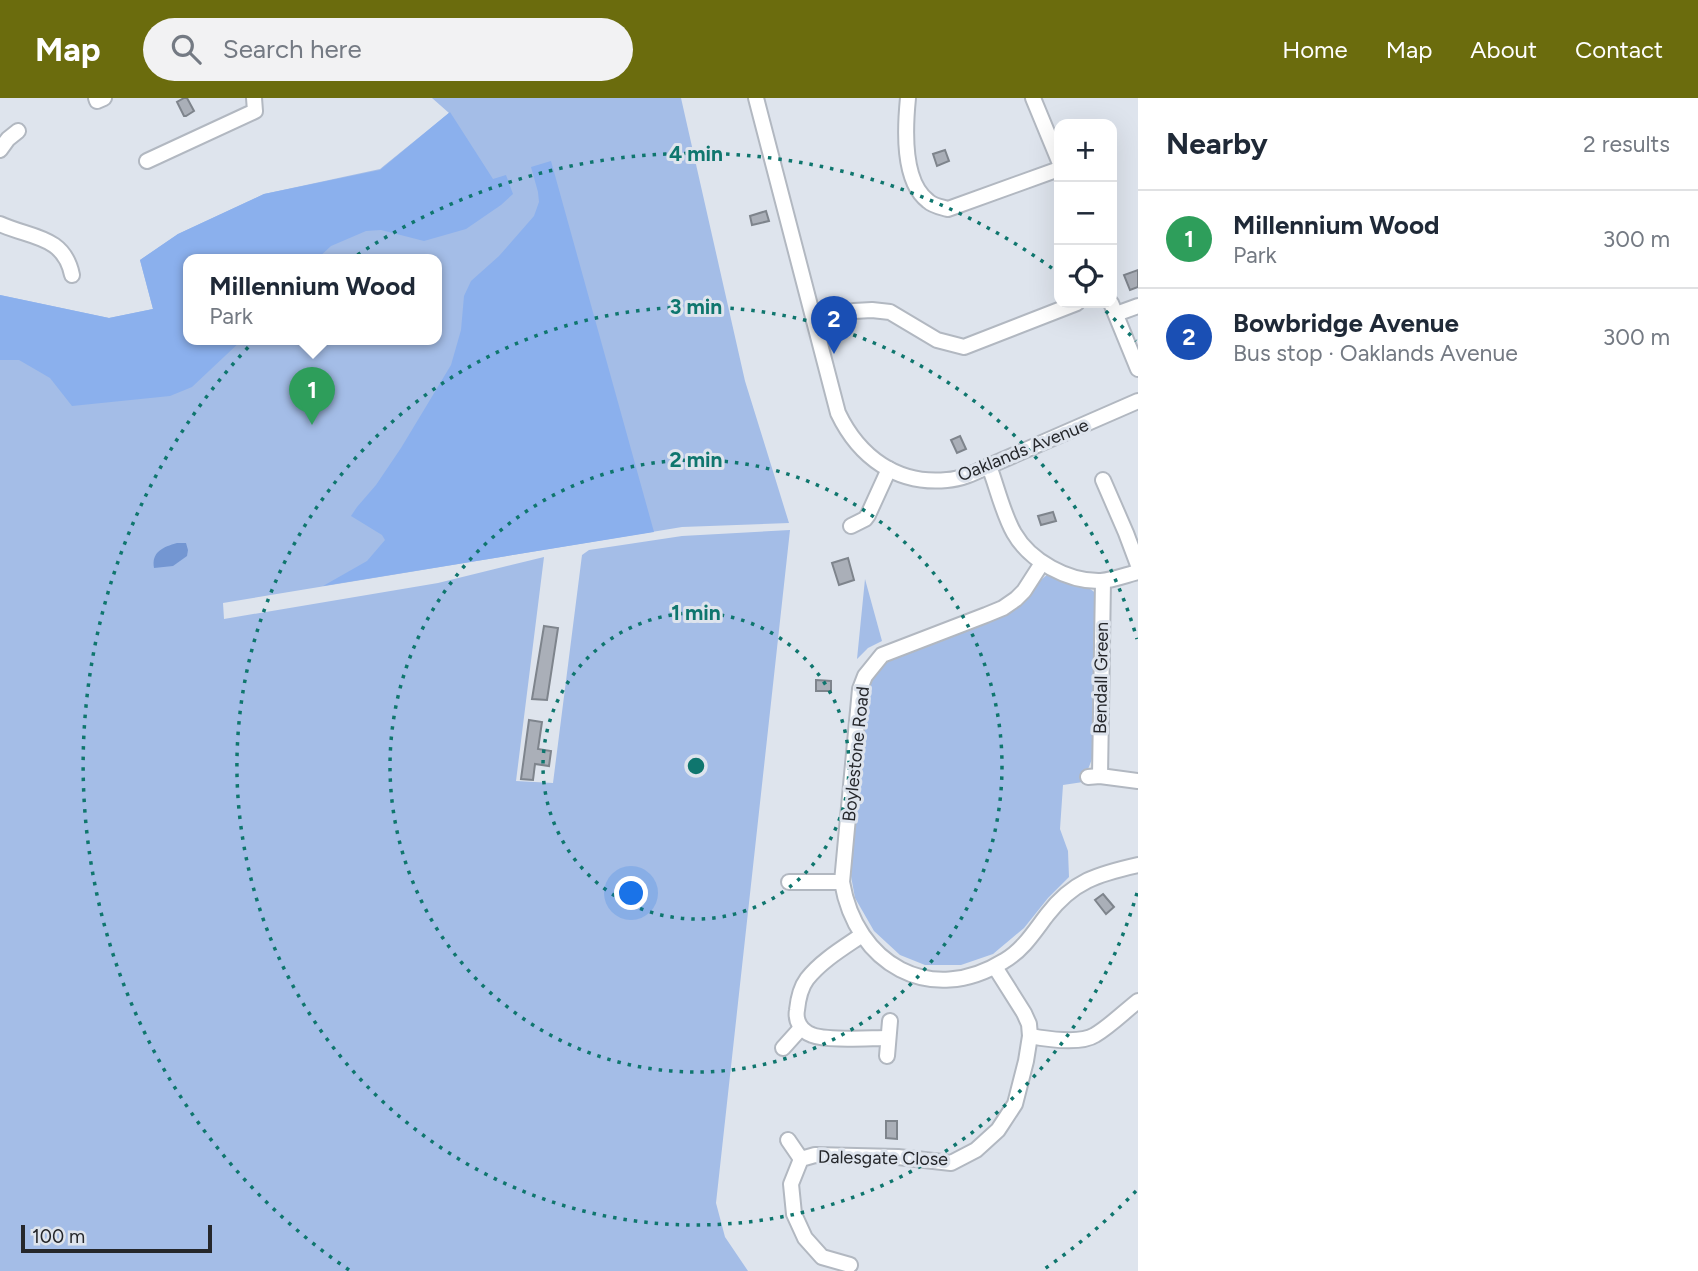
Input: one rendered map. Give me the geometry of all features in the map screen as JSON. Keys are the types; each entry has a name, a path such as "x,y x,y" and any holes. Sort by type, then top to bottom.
{"street":[{"path":"147,161 254,111 254,98"},
{"name":"Oaklands Avenue","path":"756,98 838,413 845,428 867,456 889,470 912,477 949,480 968,475 1138,401"},
{"path":"908,98 906,155 918,192 930,204 948,209 1054,171"},
{"path":"1033,98 1054,149"},
{"path":"0,150 18,131"},
{"path":"0,224 65,249 72,275"},
{"path":"1138,306 1114,309 1138,369"},
{"path":"815,321 854,311 890,312 937,340 964,347 1064,308"},
{"path":"989,466 1012,530 1024,548 1042,563 1081,580 1103,581 1138,572"},
{"path":"851,526 869,515 889,470"},
{"path":"1104,481 1138,565"},
{"name":"Boylestone Road","path":"842,882 860,689 865,676 882,656 1003,608 1024,591 1042,563"},
{"name":"Bendall Green","path":"1103,581 1094,776 1138,781"},
{"path":"789,882 842,882 852,917 862,935 886,962 896,968 934,980 978,974 995,967 1020,949 1049,912 1073,890 1090,878 1105,872 1138,865"},
{"path":"862,935 828,959 805,980 796,1015 801,1028 811,1035 830,1038 888,1038"},
{"path":"995,967 1024,1013 1030,1036 1084,1039 1095,1036 1138,1001"},
{"path":"887,1056 890,1021"},
{"path":"783,1048 801,1028"},
{"name":"Dalesgate Close","path":"822,1257 805,1238 794,1214 791,1184 801,1159 815,1156 898,1157 951,1163 976,1150 998,1130 1015,1104 1030,1036"},
{"path":"788,1140 801,1159"},
{"path":"813,1271 822,1257 850,1265"}],"shaded area":[{"path":"432,98 681,98 745,381 789,523 682,527 223,603 224,619 438,583 544,557 516,781 553,783 582,555 589,550 682,536 790,530 716,1203 725,1237 748,1271 0,1271 0,295 109,318 153,309 140,260 178,234 264,194 380,169 449,113"},
{"path":"450,112 493,179 506,175 513,194 466,229 424,241 381,230 366,231 331,246 322,254 183,254 183,345 237,345 192,387 170,396 72,406 50,378 19,360 0,360 0,295 109,318 153,309 140,260 178,234 264,194 380,170"},
{"path":"551,161 654,532 323,586 367,561 385,540 382,535 351,516 401,448 451,365 461,330 464,296 471,281 499,256 534,216 539,202 531,167"},
{"path":"177,543 186,543 187,556 173,566 154,568 156,554"},
{"path":"1048,574 1086,586 1097,594 1092,759 1083,782 1063,785 1060,829 1068,851 1069,877 1024,928 993,954 961,965 925,965 900,955 874,931 855,898 851,876 864,700 874,675 886,661 991,622 1020,605 1036,584"},
{"path":"865,579 882,641 868,648 857,659"}],"building":[{"path":"187,98 194,111 186,116 177,102"},
{"path":"945,150 949,161 937,166 933,154"},
{"path":"766,211 769,221 752,225 750,216"},
{"path":"1138,270 1138,287 1130,290 1124,275"},
{"path":"960,436 966,449 957,453 951,440"},
{"path":"1053,512 1056,521 1041,525 1038,516"},
{"path":"848,558 854,580 839,585 832,563"},
{"path":"544,626 558,628 547,700 532,699"},
{"path":"816,680 831,681 831,691 816,691"},
{"path":"529,720 542,722 538,749 551,751 549,766 535,764 533,780 521,779"},
{"path":"1103,894 1114,907 1106,914 1095,900"},
{"path":"886,1121 897,1121 897,1139 886,1138"}],"place":[{"name":"Bowbridge Avenue","path":"834,354"},
{"name":"Millennium Wood","path":"312,425"}]}
